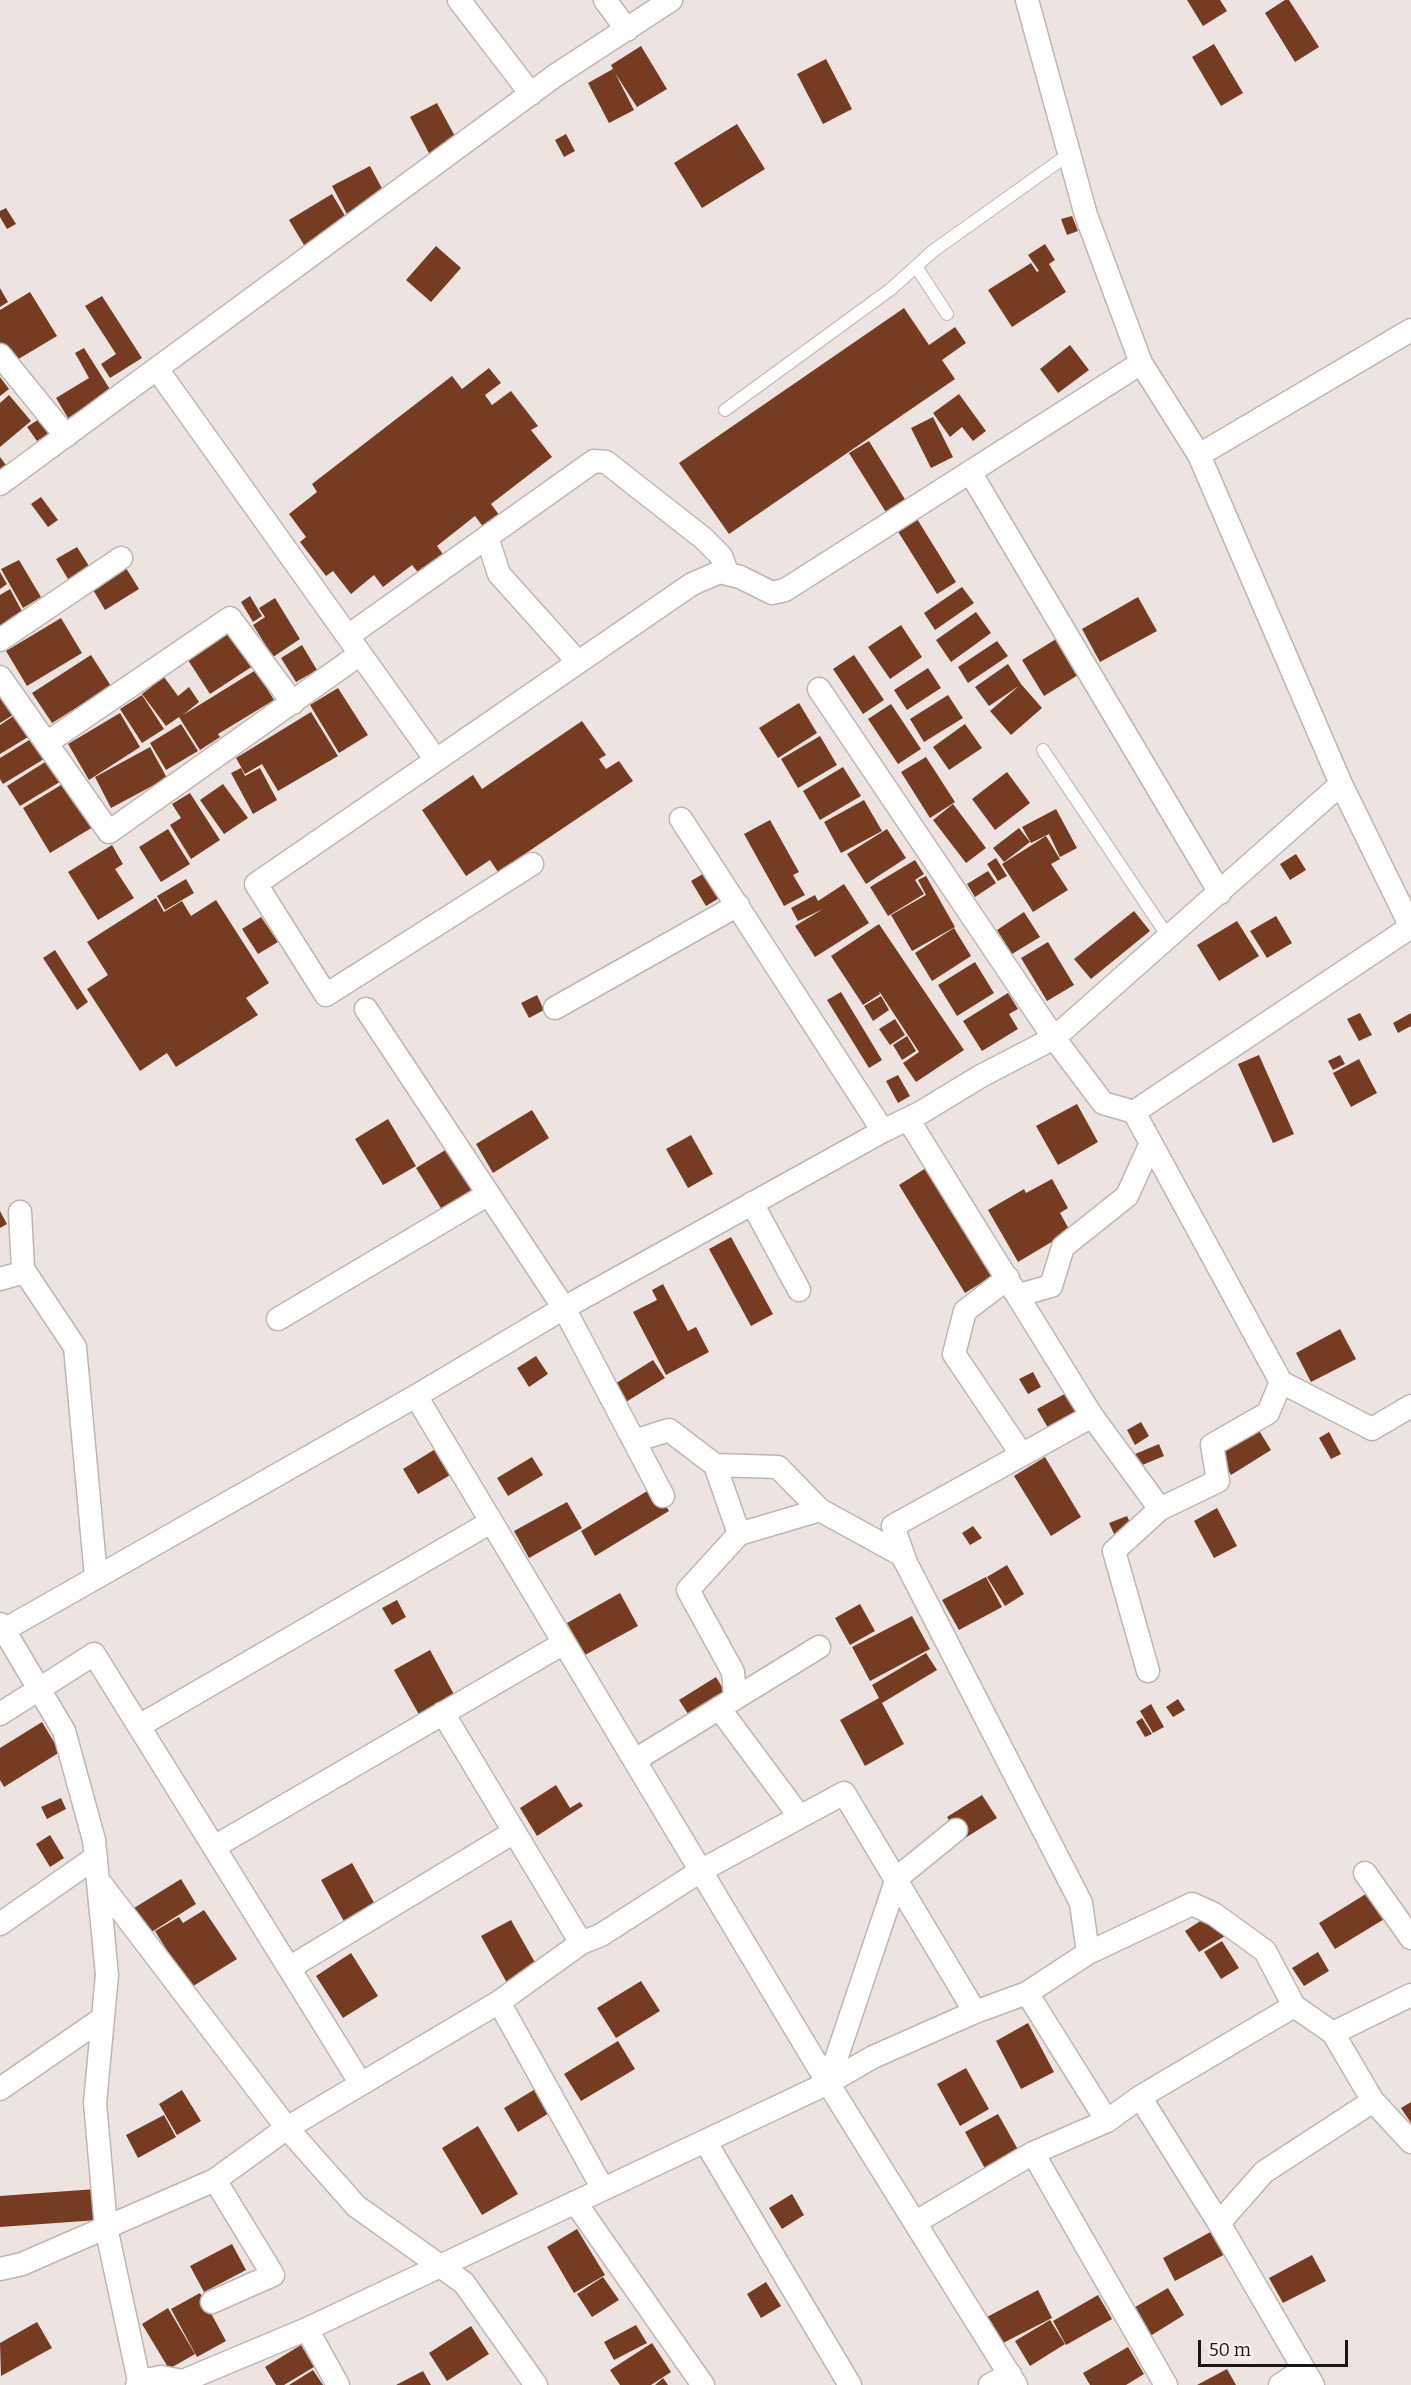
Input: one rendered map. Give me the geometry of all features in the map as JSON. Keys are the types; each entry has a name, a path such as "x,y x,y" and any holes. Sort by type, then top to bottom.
{"street":[{"path":"459,0 531,94"},
{"path":"605,0 627,30"},
{"path":"0,484 531,94 671,0"},
{"path":"1027,0 1086,215 1141,363 1199,455 1341,784 1411,927 1134,1112"},
{"path":"1199,455 1411,330"},
{"path":"0,355 66,436"},
{"path":"532,864 326,995 256,884 692,584 720,572 740,577 772,593 785,590 1141,363"},
{"path":"157,369 436,760"},
{"path":"0,676 109,832 293,703 354,645 487,537 594,461 606,462 704,538 721,556 728,574"},
{"path":"970,472 1220,893"},
{"path":"487,537 499,574 578,662"},
{"path":"0,640 121,558"},
{"path":"48,742 230,618 293,703"},
{"path":"819,689 1054,1038 1103,1103 1134,1112 1281,1383 1372,1429 1411,1406"},
{"path":"1341,784 1054,1038 981,1076 908,1119 564,1308 416,1396 96,1578 2,1627 64,1731 94,1840 107,1975 96,2103 106,2227 138,2383 161,2377 184,2383 307,2329 828,2082 873,2057 975,2012 1027,1993 1088,1953 1192,1904 1214,1914 1265,1951 1294,2006 1333,2033 1373,2101 1411,2142"},
{"path":"681,819 883,1131"},
{"path":"555,1008 738,905"},
{"path":"366,1009 487,1195 564,1308 663,1496"},
{"path":"908,1119 1092,1416 1160,1509"},
{"path":"1022,1455 954,1354 965,1311 1013,1287 1052,1286 1063,1246 1127,1196 1151,1143"},
{"path":"278,1319 487,1195"},
{"path":"752,1203 799,1290"},
{"path":"20,1212 25,1272 75,1347 96,1578"},
{"path":"0,1279 25,1272"},
{"path":"1148,1671 1114,1551 1160,1509 1218,1481 1212,1445 1268,1413 1281,1383"},
{"path":"416,1396 828,2082 916,2222 1006,2381"},
{"path":"905,1560 893,1526 1092,1416"},
{"path":"634,1441 669,1430 716,1465 778,1467 820,1510 902,1555 1081,1903 1088,1953"},
{"path":"716,1465 739,1534"},
{"path":"800,1817 727,1703 733,1672 688,1590 739,1534 820,1510"},
{"path":"139,1726 491,1522"},
{"path":"214,1847 564,1643"},
{"path":"635,1760 819,1647"},
{"path":"0,1714 94,1654 361,2084"},
{"path":"443,1713 581,1943"},
{"path":"0,2270 22,2264 215,2180 287,2128 499,2002 581,1943 601,1935 702,1870 844,1793 897,1878 975,2012"},
{"path":"828,2082 897,1878 956,1830"},
{"path":"289,1968 514,1832"},
{"path":"0,1924 96,1857"},
{"path":"1365,1874 1411,1938"},
{"path":"98,1880 287,2128 356,2206 464,2283 536,2385"},
{"path":"1027,1993 1107,2121"},
{"path":"1333,2033 1411,1995"},
{"path":"499,2002 603,2189"},
{"path":"916,2222 1034,2153 1107,2121 1140,2097 1294,2006"},
{"path":"0,2089 103,2018"},
{"path":"1140,2097 1219,2223 1308,2378 1280,2385"},
{"path":"1219,2223 1263,2172 1373,2101"},
{"path":"705,2141 849,2385"},
{"path":"1056,2144 1063,2206"},
{"path":"1034,2153 1166,2385"},
{"path":"212,2302 273,2275 215,2180"},
{"path":"575,2202 703,2385"},
{"path":"307,2329 338,2385"}],"lane":[{"path":"725,410 917,268 933,251 1069,154"},
{"path":"917,268 947,314"},
{"path":"1042,750 1169,938"}],"building":[{"path":"1187,0 1220,0 1227,11 1203,26"},
{"path":"1285,0 1289,0 1319,47 1295,62 1265,13"},
{"path":"1214,44 1243,93 1221,106 1192,57"},
{"path":"641,46 667,89 637,107 615,73 634,110 609,123 588,83 613,69 611,65"},
{"path":"826,59 852,109 823,124 797,74"},
{"path":"437,103 457,140 430,155 410,117"},
{"path":"737,124 765,169 702,208 674,163"},
{"path":"566,134 575,151 564,157 555,140"},
{"path":"370,166 386,196 348,216 332,186"},
{"path":"332,194 350,224 307,250 289,220"},
{"path":"6,208 16,224 7,229 0,217 0,211"},
{"path":"1072,216 1078,231 1067,235 1061,219"},
{"path":"1045,244 1055,260 1049,264 1066,292 1012,327 988,290 1031,263 1037,272 1039,271 1028,255"},
{"path":"436,246 461,268 431,302 406,280"},
{"path":"0,288 8,302 0,307"},
{"path":"30,292 57,336 10,364 0,348 0,310"},
{"path":"102,296 142,358 110,378 101,364 116,354 85,306"},
{"path":"904,308 929,345 955,327 966,343 942,360 955,379 729,534 679,463"},
{"path":"1070,345 1089,370 1058,393 1040,369"},
{"path":"84,348 111,391 68,418 56,398 89,378 75,353"},
{"path":"489,368 501,383 485,395 492,405 511,391 538,426 531,430 552,457 491,504 500,516 484,528 475,516 437,546 445,557 421,576 412,565 383,587 374,575 351,594 333,571 326,576 300,542 306,537 289,514 317,492 312,484 452,376 462,389"},
{"path":"0,377 9,389 0,396"},
{"path":"959,394 986,431 973,441 962,427 950,437 933,413"},
{"path":"9,395 31,421 0,447 0,403"},
{"path":"933,417 953,457 931,468 911,428"},
{"path":"39,419 49,434 37,441 27,427"},
{"path":"869,441 956,582 937,594 849,453"},
{"path":"0,457 6,465 0,470"},
{"path":"41,497 58,520 48,527 31,504"},
{"path":"77,547 89,566 68,579 56,559"},
{"path":"19,560 41,597 23,608 1,569"},
{"path":"126,568 139,589 105,610 92,588"},
{"path":"0,572 7,584 0,589"},
{"path":"962,587 974,603 935,630 924,613"},
{"path":"10,589 23,613 0,626 0,595"},
{"path":"250,596 262,616 253,622 241,602"},
{"path":"1138,597 1157,631 1100,662 1082,629"},
{"path":"275,598 300,639 273,657 253,625 265,617 259,608"},
{"path":"976,612 991,633 951,662 936,640"},
{"path":"61,618 82,653 27,686 6,651"},
{"path":"901,625 922,657 890,679 868,647"},
{"path":"237,628 259,662 210,694 188,660"},
{"path":"1061,636 1083,672 1044,696 1022,660"},
{"path":"997,641 1008,656 968,683 958,667"},
{"path":"302,645 317,670 296,682 281,658"},
{"path":"91,655 111,686 52,723 32,693"},
{"path":"854,655 884,700 863,714 833,669"},
{"path":"1008,664 1021,684 1042,708 1011,735 990,711 1019,686 989,706 975,687"},
{"path":"264,665 272,677 263,682 274,700 218,734 220,737 200,750 179,717 166,726 142,694 164,677 178,696 189,687 199,702 183,715"},
{"path":"928,668 941,688 907,710 894,690"},
{"path":"338,688 368,735 339,753 310,705"},
{"path":"0,695 13,715 0,723"},
{"path":"142,695 164,729 142,743 120,709"},
{"path":"948,695 963,718 924,742 910,719"},
{"path":"799,703 817,733 778,758 759,728"},
{"path":"891,704 921,749 898,764 868,719"},
{"path":"311,712 338,756 278,791 262,764 245,774 236,758"},
{"path":"120,713 140,747 89,780 68,744"},
{"path":"15,715 28,737 0,754 0,725"},
{"path":"582,721 606,755 599,759 606,769 619,761 633,781 498,872 490,860 466,876 422,810 473,775 482,789"},
{"path":"181,724 198,751 166,770 150,743"},
{"path":"965,724 982,748 949,770 933,747"},
{"path":"820,736 837,765 798,788 781,759"},
{"path":"31,739 44,759 3,784 0,779 0,758"},
{"path":"150,747 167,778 111,808 95,777"},
{"path":"926,757 955,802 930,818 901,772"},
{"path":"50,759 63,780 20,806 7,786"},
{"path":"843,767 861,796 820,820 803,791"},
{"path":"241,768 245,776 260,768 277,800 253,814 231,773"},
{"path":"1007,772 1030,803 995,830 972,799"},
{"path":"66,782 93,827 50,853 23,808"},
{"path":"223,784 248,818 224,834 200,800"},
{"path":"190,793 220,840 191,859 170,825 181,818 172,804"},
{"path":"864,800 882,831 841,853 824,822"},
{"path":"953,804 986,848 966,863 933,820"},
{"path":"1056,809 1077,848 1060,857 1049,834 1031,843 1022,827"},
{"path":"770,820 799,872 793,875 805,895 784,906 744,834"},
{"path":"1019,828 1030,842 1004,862 993,848"},
{"path":"168,829 190,864 161,882 139,847"},
{"path":"887,829 906,858 866,884 847,854"},
{"path":"1046,836 1060,859 1051,864 1068,890 1033,912 1002,864"},
{"path":"112,845 123,864 115,869 134,898 98,920 68,872"},
{"path":"1296,854 1306,870 1290,880 1280,864"},
{"path":"996,858 1007,876 998,881 987,864"},
{"path":"915,860 924,874 915,880 924,894 888,916 870,887"},
{"path":"988,871 996,883 975,897 967,884"},
{"path":"706,872 721,897 706,906 691,881"},
{"path":"926,876 955,927 912,951 891,915 926,895 918,880"},
{"path":"186,879 194,893 165,910 157,896"},
{"path":"844,884 869,923 815,957 795,926 823,909 798,921 791,908 815,895 818,901"},
{"path":"156,898 164,912 182,901 191,916 216,900 269,983 246,998 258,1015 176,1067 167,1053 140,1071 87,989 108,975 87,942"},
{"path":"1134,911 1150,931 1091,979 1074,959"},
{"path":"1024,912 1040,937 1012,954 997,930"},
{"path":"1276,916 1292,943 1267,958 1250,931"},
{"path":"261,917 278,942 258,954 242,929"},
{"path":"1237,921 1259,956 1219,981 1197,945"},
{"path":"879,924 964,1050 916,1082 903,1063 919,1052 879,991 880,994 863,1005 831,956"},
{"path":"954,928 971,956 932,981 915,953"},
{"path":"1048,942 1074,985 1047,1001 1021,958"},
{"path":"55,950 88,1002 77,1010 43,958"},
{"path":"975,962 994,993 957,1016 938,985"},
{"path":"841,992 882,1060 869,1068 827,1000"},
{"path":"1008,993 1018,1009 1009,1014 1018,1029 982,1051 963,1021"},
{"path":"537,995 544,1010 529,1018 521,1003"},
{"path":"881,996 889,1010 873,1021 864,1006"},
{"path":"1360,1013 1372,1035 1359,1041 1347,1019"},
{"path":"1411,1013 1411,1026 1398,1033 1393,1023"},
{"path":"895,1019 905,1035 890,1045 879,1029"},
{"path":"907,1036 916,1051 902,1060 893,1045"},
{"path":"1259,1055 1294,1134 1273,1143 1238,1064"},
{"path":"1340,1055 1345,1064 1333,1070 1328,1061"},
{"path":"1359,1059 1377,1093 1351,1107 1333,1073"},
{"path":"898,1075 910,1096 898,1103 886,1081"},
{"path":"1077,1104 1098,1142 1058,1165 1036,1126"},
{"path":"532,1110 549,1138 493,1173 476,1144"},
{"path":"388,1119 416,1166 383,1185 355,1139"},
{"path":"691,1135 713,1174 688,1188 666,1149"},
{"path":"447,1149 476,1194 444,1213 416,1168"},
{"path":"934,1163 1000,1271 965,1293 899,1185"},
{"path":"1052,1179 1068,1208 1060,1213 1070,1231 1018,1262 988,1210 1024,1189 1026,1193"},
{"path":"0,1211 7,1224 0,1228"},
{"path":"731,1237 773,1314 751,1326 709,1249"},
{"path":"663,1284 688,1331 696,1327 709,1352 666,1375 633,1312 657,1300 652,1290"},
{"path":"1340,1329 1356,1359 1311,1382 1296,1353"},
{"path":"536,1356 548,1374 529,1387 517,1368"},
{"path":"653,1360 665,1378 621,1405 610,1387"},
{"path":"1033,1372 1041,1387 1028,1394 1019,1379"},
{"path":"1072,1390 1085,1414 1051,1433 1037,1409"},
{"path":"1141,1422 1149,1436 1135,1445 1127,1430"},
{"path":"1255,1424 1271,1450 1231,1475 1215,1449"},
{"path":"1329,1432 1341,1454 1331,1459 1319,1438"},
{"path":"1159,1444 1164,1456 1140,1466 1135,1454"},
{"path":"437,1448 452,1474 418,1494 403,1469"},
{"path":"532,1457 543,1475 508,1496 497,1478"},
{"path":"1045,1457 1081,1517 1051,1536 1014,1476"},
{"path":"654,1487 669,1511 595,1556 581,1531"},
{"path":"567,1502 582,1528 529,1558 514,1531"},
{"path":"1217,1508 1237,1546 1214,1558 1194,1521"},
{"path":"1127,1516 1132,1527 1114,1534 1109,1523"},
{"path":"973,1526 982,1538 970,1545 962,1533"},
{"path":"1007,1565 1024,1594 1005,1606 987,1577"},
{"path":"986,1577 1002,1607 959,1630 942,1600"},
{"path":"620,1593 638,1626 585,1655 567,1623"},
{"path":"397,1600 406,1617 392,1625 382,1608"},
{"path":"860,1604 875,1631 850,1645 835,1618"},
{"path":"912,1616 930,1649 870,1681 852,1647"},
{"path":"430,1650 457,1700 422,1720 394,1670"},
{"path":"926,1653 937,1670 882,1703 904,1744 865,1766 840,1720 879,1698 872,1685"},
{"path":"716,1677 728,1697 692,1720 679,1700"},
{"path":"1178,1699 1185,1710 1173,1717 1166,1707"},
{"path":"1151,1704 1164,1727 1153,1733 1140,1711"},
{"path":"1142,1718 1152,1734 1145,1737 1136,1722"},
{"path":"42,1722 60,1752 4,1787 0,1780 0,1748"},
{"path":"556,1785 570,1808 580,1802 583,1806 537,1836 520,1808"},
{"path":"982,1795 997,1818 962,1840 947,1817"},
{"path":"61,1798 66,1809 47,1819 41,1807"},
{"path":"50,1835 64,1858 50,1867 36,1844"},
{"path":"352,1863 377,1908 346,1925 321,1880"},
{"path":"181,1879 196,1904 150,1933 134,1908"},
{"path":"1369,1892 1386,1918 1335,1949 1319,1923"},
{"path":"204,1910 237,1959 190,1988 155,1931 179,1917 183,1923"},
{"path":"1211,1914 1225,1936 1199,1952 1185,1931"},
{"path":"511,1920 537,1966 507,1983 481,1936"},
{"path":"1222,1941 1239,1968 1221,1979 1204,1952"},
{"path":"1318,1952 1329,1971 1304,1986 1292,1968"},
{"path":"351,1953 378,1996 343,2018 316,1976"},
{"path":"641,1981 660,2011 616,2038 597,2008"},
{"path":"1028,2023 1054,2072 1021,2089 996,2041"},
{"path":"618,2041 635,2069 581,2101 564,2074"},
{"path":"966,2068 989,2109 960,2126 937,2084"},
{"path":"537,2088 551,2112 518,2132 504,2108"},
{"path":"182,2090 201,2121 177,2135 159,2104"},
{"path":"1411,2102 1411,2123 1401,2108"},
{"path":"998,2114 1021,2155 988,2174 965,2132"},
{"path":"164,2115 176,2137 138,2158 126,2135"},
{"path":"478,2126 518,2194 482,2215 442,2148"},
{"path":"96,2189 98,2220 0,2227 0,2196"},
{"path":"792,2194 804,2215 782,2229 769,2208"},
{"path":"577,2229 605,2275 574,2293 547,2247"},
{"path":"1216,2229 1229,2252 1175,2281 1163,2258"},
{"path":"232,2244 246,2270 204,2292 190,2266"},
{"path":"1312,2255 1326,2281 1283,2303 1269,2278"},
{"path":"603,2277 619,2300 592,2317 577,2294"},
{"path":"766,2282 781,2306 761,2318 747,2294"},
{"path":"1168,2288 1184,2315 1147,2338 1130,2310"},
{"path":"1038,2290 1052,2318 1001,2344 987,2317"},
{"path":"200,2293 226,2341 197,2357 171,2309"},
{"path":"1098,2295 1112,2319 1066,2345 1053,2321"},
{"path":"168,2308 195,2354 169,2369 142,2324"},
{"path":"1050,2320 1065,2344 1030,2366 1015,2341"},
{"path":"37,2322 52,2348 1,2376 0,2343"},
{"path":"636,2325 647,2343 614,2360 604,2342"},
{"path":"471,2326 489,2354 447,2381 429,2353"},
{"path":"652,2343 671,2372 651,2385 620,2385 610,2370"},
{"path":"301,2345 314,2367 284,2385 276,2385 265,2367"},
{"path":"1128,2347 1144,2374 1126,2385 1090,2385 1083,2373"},
{"path":"1227,2369 1236,2385 1197,2385"},
{"path":"313,2370 323,2385 289,2385"},
{"path":"423,2371 431,2385 396,2385"},
{"path":"663,2378 668,2385 655,2385"}]}
